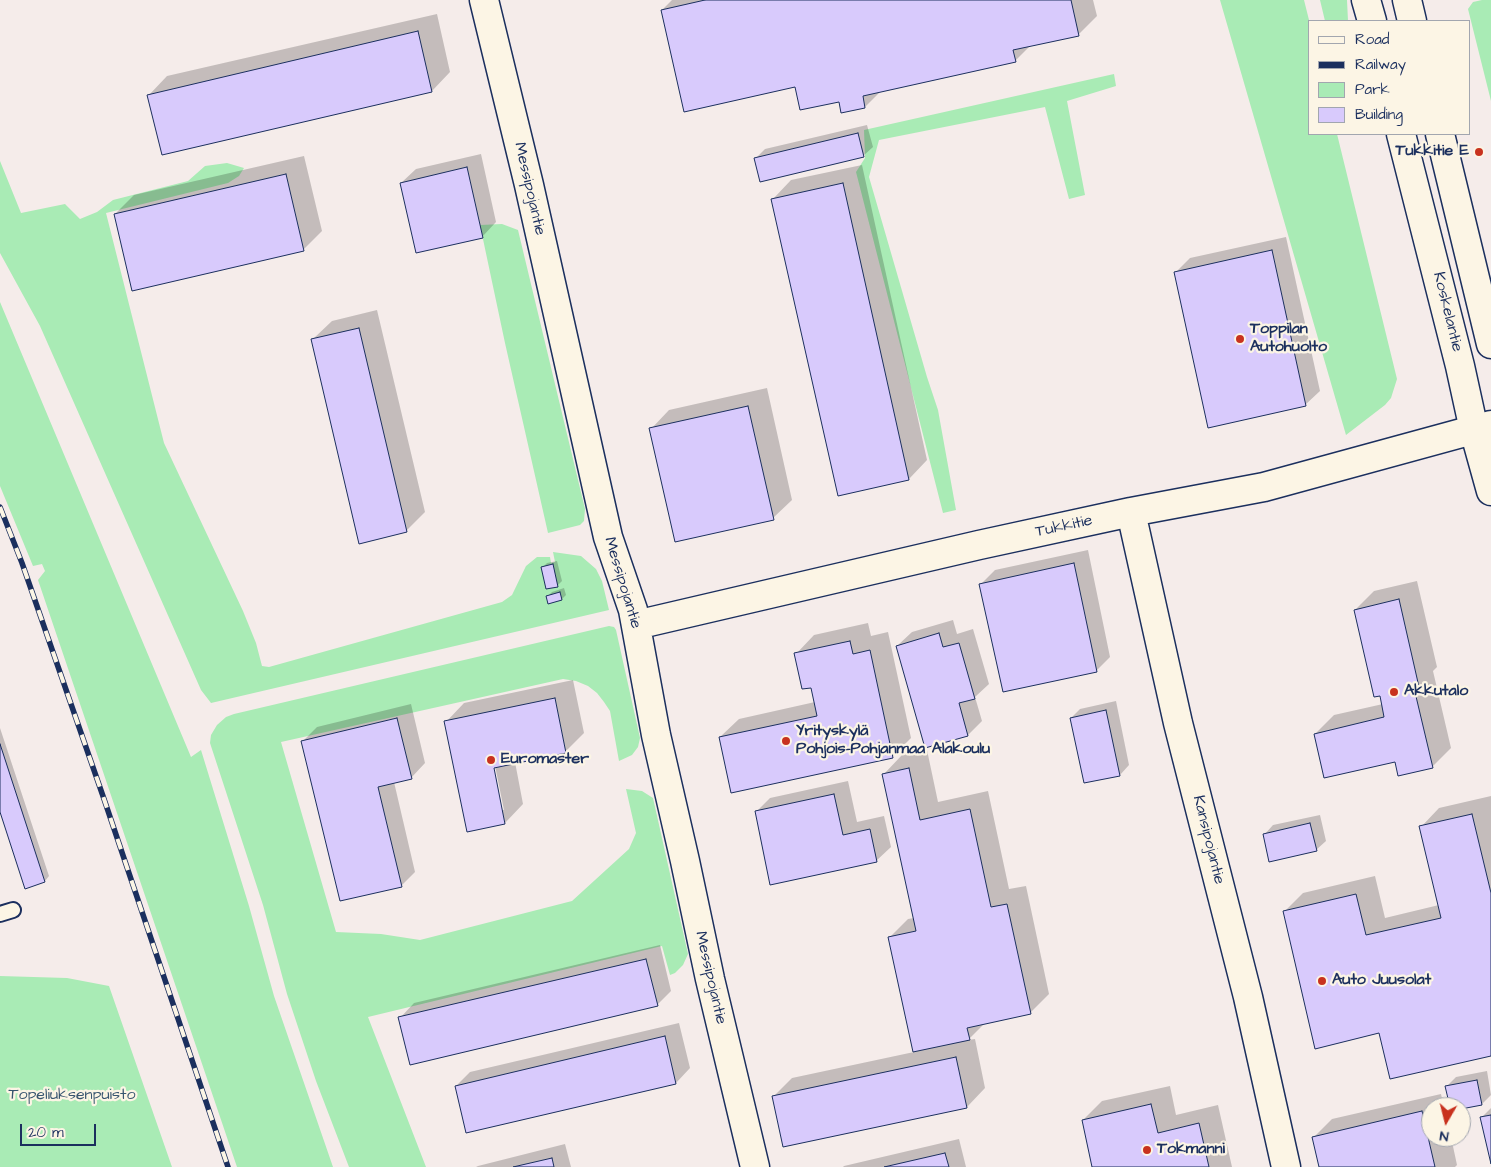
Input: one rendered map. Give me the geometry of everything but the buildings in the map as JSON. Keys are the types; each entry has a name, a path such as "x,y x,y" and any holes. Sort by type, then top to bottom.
{"street":[{"name":"Messipojantie","path":"484,0 529,185 608,537 633,610 656,735 710,979 755,1167"},
{"path":"1366,0 1372,20"},
{"path":"1407,0 1412,20"},
{"name":"Koskelantie","path":"1401,135 1460,366 1483,428 1491,491"},
{"path":"1440,135 1491,344"},
{"name":"Tukkitie","path":"636,625 979,545 1131,512 1264,487 1483,428"},
{"name":"Kansipojantie","path":"1131,512 1178,723 1248,997 1286,1167"}],"green space":[{"path":"1220,0 1304,0 1309,20 1308,135 1337,135 1397,379 1391,398 1385,405 1346,435"},
{"path":"1320,0 1347,0 1348,20 1325,20"},
{"path":"1491,0 1491,101 1468,9 1473,2"},
{"path":"1114,74 1116,86 1067,101 1085,195 1069,199 1045,107 879,140 869,177 938,410 956,510 943,513 856,172 865,158 864,130"},
{"path":"0,161 21,213 65,204 80,219 97,212 113,200 188,181 205,166 227,163 244,168 239,176 228,183 106,213 164,443 243,611 256,643 262,666 269,667 502,602 512,595 526,566 537,557 550,557 551,563 555,562 553,552 581,556 596,569 602,581 609,610 211,703 201,690 40,326 0,253"},
{"path":"502,224 518,230 585,509 584,521 580,525 548,533 480,225"},
{"path":"0,302 191,757 201,750 249,906 274,996 333,1167 237,1167 38,580 45,571 42,564 33,566 0,486"},
{"path":"609,626 614,627 616,630 640,738 638,747 632,755 619,761 610,711 604,702 588,686 576,681 563,679 281,742 336,932 381,934 420,940 572,901 629,849 636,833 626,789 642,791 653,798 688,954 683,965 670,975 662,946 368,1017 426,1167 349,1167 316,1081 287,994 263,905 210,743 211,735 217,725 226,717 234,714"},
{"name":"Topeliuksenpuisto","path":"0,976 67,978 109,986 172,1167 0,1167"}],"railway":[{"path":"0,507 22,563 104,799 228,1167"}],"place":[{"name":"Tukkitie E","path":"1479,152"},
{"name":"Toppilan Autohuolto","path":"1240,339"},
{"name":"Akkutalo","path":"1394,692"},
{"name":"Yrityskylä Pohjois-Pohjanmaa Alakoulu","path":"786,741"},
{"name":"Euromaster","path":"491,760"},
{"name":"Auto Juusolat","path":"1322,981"},
{"name":"Tokmanni","path":"1147,1150"}]}
